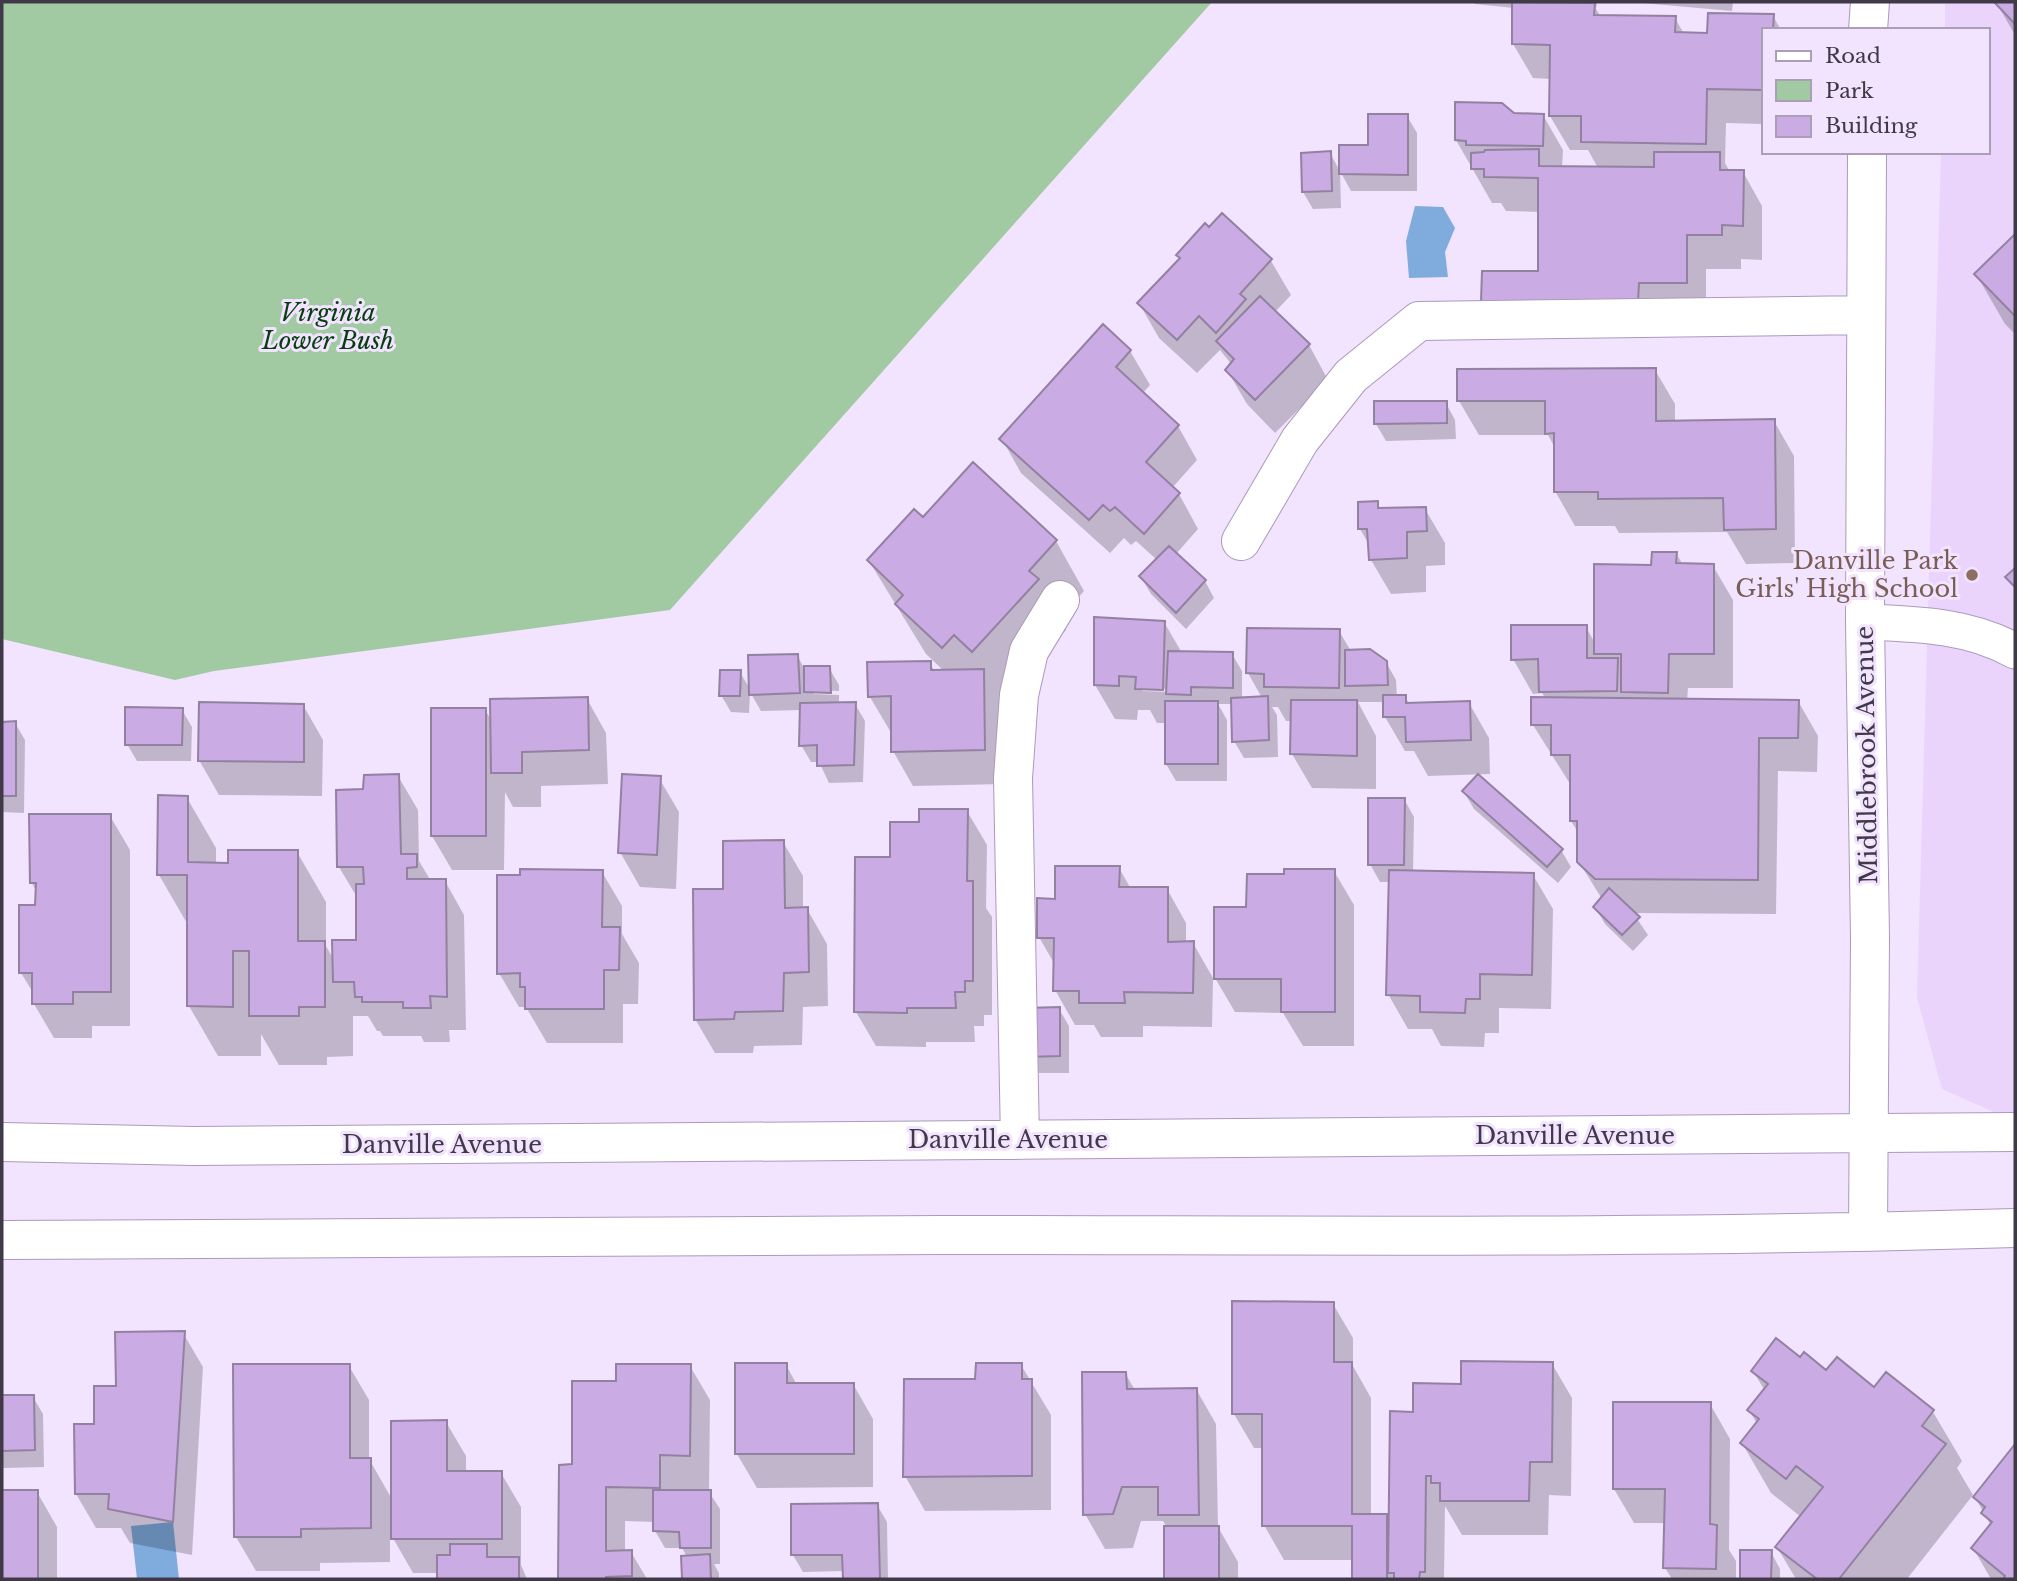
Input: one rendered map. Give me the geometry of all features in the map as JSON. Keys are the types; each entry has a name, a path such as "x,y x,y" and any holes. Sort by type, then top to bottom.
{"street":[{"path":"1868,28 1870,2"},
{"name":"Middlebrook Avenue","path":"1867,154 1865,622 1870,938 1868,1232"},
{"path":"1241,541 1300,440 1351,376 1419,321 1865,315"},
{"path":"1020,1140 1013,779 1019,695 1029,651 1060,600"},
{"name":"Danville Avenue","path":"2,1142 208,1146 2015,1132"},
{"path":"2,1240 1868,1232 2015,1228"}],"lane":[{"path":"1865,622 1937,626 1996,640 2015,651"}],"shaded area":[{"name":"Danville Park Girls' High School","path":"1945,2 2015,2 2015,1117 2007,1118 1942,1089 1917,998 1941,154 1989,154 1989,28 1945,28"}],"green space":[{"name":"Virginia Lower Bush","path":"2,2 1212,2 670,610 214,671 175,680 2,639"}],"water":[{"path":"1415,206 1443,207 1455,228 1445,252 1448,277 1409,278 1406,241"},
{"path":"173,1522 179,1579 137,1579 131,1526"}],"building":[{"path":"1512,2 1595,3 1594,15 1676,16 1675,32 1707,33 1708,13 1774,14 1773,28 1762,28 1762,90 1707,89 1706,144 1581,142 1581,116 1549,116 1550,45 1512,44"},
{"path":"1994,2 2015,2 2015,24"},
{"path":"1455,102 1502,103 1514,113 1544,114 1543,146 1466,145 1466,141 1455,140"},
{"path":"1368,114 1408,114 1408,175 1339,174 1339,145 1368,145"},
{"path":"1539,149 1539,166 1654,167 1654,152 1720,152 1720,170 1744,170 1743,226 1722,225 1722,235 1687,235 1687,283 1639,283 1638,302 1481,302 1482,271 1538,271 1538,178 1484,177 1484,169 1471,169 1471,153 1485,150"},
{"path":"1331,151 1332,191 1302,192 1301,153"},
{"path":"1222,213 1272,259 1240,294 1246,299 1216,333 1199,316 1177,340 1137,303 1180,258 1176,255 1205,223 1209,227"},
{"path":"2015,234 2015,316 1974,274"},
{"path":"1260,296 1310,344 1255,400 1225,370 1234,359 1216,341"},
{"path":"1103,324 1131,350 1116,367 1179,425 1146,462 1180,493 1144,534 1115,507 1110,511 1103,505 1089,520 999,439"},
{"path":"1656,368 1656,421 1775,419 1776,529 1724,530 1723,498 1598,499 1598,492 1554,492 1554,433 1545,434 1545,401 1457,401 1457,369"},
{"path":"1374,401 1447,401 1447,423 1374,424"},
{"path":"973,462 1057,540 1029,571 1039,579 972,652 954,635 942,648 895,604 903,595 867,560 914,509 923,517"},
{"path":"1378,501 1378,508 1426,507 1427,531 1407,532 1407,558 1369,560 1367,529 1358,529 1358,502"},
{"path":"1169,546 1206,580 1176,613 1139,576"},
{"path":"1652,552 1677,552 1676,563 1714,564 1714,654 1669,654 1668,693 1621,692 1621,654 1594,654 1594,564 1651,565"},
{"path":"2015,568 2015,587 2005,577"},
{"path":"1094,617 1165,621 1163,690 1135,689 1136,677 1119,676 1119,686 1094,685"},
{"path":"1511,625 1587,625 1587,658 1618,658 1617,691 1539,692 1538,659 1511,660"},
{"path":"1247,628 1340,629 1339,688 1264,687 1264,674 1246,673"},
{"path":"1370,649 1387,661 1388,685 1345,686 1345,650"},
{"path":"1168,651 1233,652 1233,688 1191,687 1191,695 1166,694"},
{"path":"798,654 800,693 749,695 748,655"},
{"path":"931,661 931,670 984,669 985,750 891,752 891,696 868,697 867,662"},
{"path":"804,666 830,666 831,693 804,692"},
{"path":"720,670 741,670 740,696 719,696"},
{"path":"1383,695 1406,695 1406,703 1470,701 1471,740 1406,742 1405,717 1383,717"},
{"path":"1268,696 1269,740 1232,742 1231,698"},
{"path":"588,697 589,750 522,752 522,773 491,773 490,699"},
{"path":"1531,697 1799,700 1798,738 1759,738 1758,880 1595,879 1577,862 1577,821 1570,821 1570,755 1551,755 1551,725 1531,725"},
{"path":"1291,700 1357,700 1357,756 1290,754"},
{"path":"1165,701 1218,701 1218,764 1165,764"},
{"path":"199,702 304,704 304,762 198,761"},
{"path":"856,702 854,765 817,766 817,745 799,746 800,703"},
{"path":"125,707 183,708 182,745 125,745"},
{"path":"431,708 486,708 486,836 431,836"},
{"path":"16,721 16,796 2,796 2,722"},
{"path":"399,774 401,854 417,854 417,867 407,868 407,879 446,879 447,997 430,996 431,1008 403,1008 403,1002 362,1002 362,997 355,997 354,982 333,982 332,940 356,940 356,884 364,884 363,867 337,867 336,790 363,789 364,775"},
{"path":"622,774 661,776 657,855 618,853"},
{"path":"1478,774 1563,849 1547,867 1462,791"},
{"path":"158,795 188,796 188,862 228,863 228,850 298,850 298,941 325,941 325,1007 299,1007 299,1016 249,1016 249,951 233,951 233,1007 187,1006 187,875 157,875"},
{"path":"1368,798 1405,798 1404,865 1368,865"},
{"path":"919,809 968,809 967,881 973,881 973,981 965,981 965,992 955,992 956,1008 907,1008 907,1013 854,1012 855,857 890,857 890,822 919,822"},
{"path":"29,814 111,814 111,992 73,992 73,1004 32,1004 32,973 19,973 19,905 35,905 36,883 30,883"},
{"path":"784,840 785,908 808,907 809,972 784,973 783,1011 735,1012 734,1019 694,1020 693,889 723,889 723,841"},
{"path":"1055,866 1120,866 1119,887 1168,887 1168,942 1194,941 1193,993 1124,992 1125,1003 1079,1003 1079,991 1053,991 1054,938 1037,938 1037,898 1055,899"},
{"path":"520,869 603,870 602,927 620,927 619,970 604,970 604,1009 525,1009 525,987 520,987 520,973 497,974 497,875 520,875"},
{"path":"1284,869 1335,869 1335,1012 1281,1012 1281,979 1214,979 1214,907 1246,907 1247,874 1284,874"},
{"path":"1389,870 1534,873 1532,975 1480,974 1480,999 1466,999 1465,1013 1420,1012 1420,996 1386,995"},
{"path":"1609,888 1640,917 1622,935 1593,907"},
{"path":"1060,1007 1060,1056 1027,1057 1026,1008"},
{"path":"1232,1301 1334,1302 1334,1362 1352,1362 1352,1514 1387,1514 1387,1579 1352,1579 1352,1526 1262,1526 1262,1414 1232,1414"},
{"path":"185,1331 173,1522 108,1509 109,1494 75,1494 74,1424 94,1424 94,1386 116,1386 115,1332"},
{"path":"1776,1338 1800,1357 1804,1352 1826,1370 1837,1357 1874,1387 1886,1372 1934,1410 1922,1426 1946,1444 1839,1579 1817,1579 1775,1547 1823,1487 1796,1466 1786,1479 1740,1443 1759,1419 1747,1410 1768,1384 1751,1371"},
{"path":"1461,1361 1553,1362 1552,1462 1530,1462 1529,1501 1440,1501 1440,1483 1431,1483 1431,1476 1426,1476 1425,1572 1420,1572 1419,1579 1394,1579 1394,1573 1388,1573 1390,1411 1413,1412 1413,1383 1461,1384"},
{"path":"735,1363 787,1363 787,1383 854,1383 854,1454 735,1454"},
{"path":"976,1363 1022,1363 1022,1379 1032,1379 1032,1476 903,1477 904,1379 975,1379"},
{"path":"233,1364 350,1364 350,1458 371,1458 371,1528 301,1529 301,1537 234,1537"},
{"path":"616,1364 691,1364 690,1456 660,1455 660,1488 606,1487 606,1551 632,1550 632,1576 558,1579 559,1465 572,1464 572,1381 616,1381"},
{"path":"1082,1372 1126,1372 1127,1389 1197,1388 1199,1515 1158,1515 1158,1487 1122,1487 1113,1514 1083,1515"},
{"path":"2,1395 34,1395 35,1450 2,1451"},
{"path":"1613,1402 1711,1402 1710,1524 1717,1525 1716,1569 1663,1568 1665,1489 1613,1489"},
{"path":"447,1420 447,1471 502,1471 502,1539 391,1539 391,1421"},
{"path":"2015,1444 2015,1579 2003,1579 2005,1576 1971,1548 1992,1522 1981,1513 1985,1507 1973,1497"},
{"path":"2,1490 38,1490 38,1579 2,1579"},
{"path":"653,1490 711,1490 711,1548 680,1548 679,1532 653,1531"},
{"path":"878,1503 880,1579 843,1579 842,1555 791,1555 791,1504"},
{"path":"1164,1526 1219,1526 1219,1579 1164,1579"},
{"path":"450,1544 487,1544 487,1557 519,1557 519,1579 437,1579 437,1555 450,1555"},
{"path":"1740,1550 1772,1550 1771,1579 1740,1579"},
{"path":"710,1554 711,1579 682,1579 681,1556"}],"place":[{"name":"Danville Park Girls' High School","path":"1972,575"}]}
